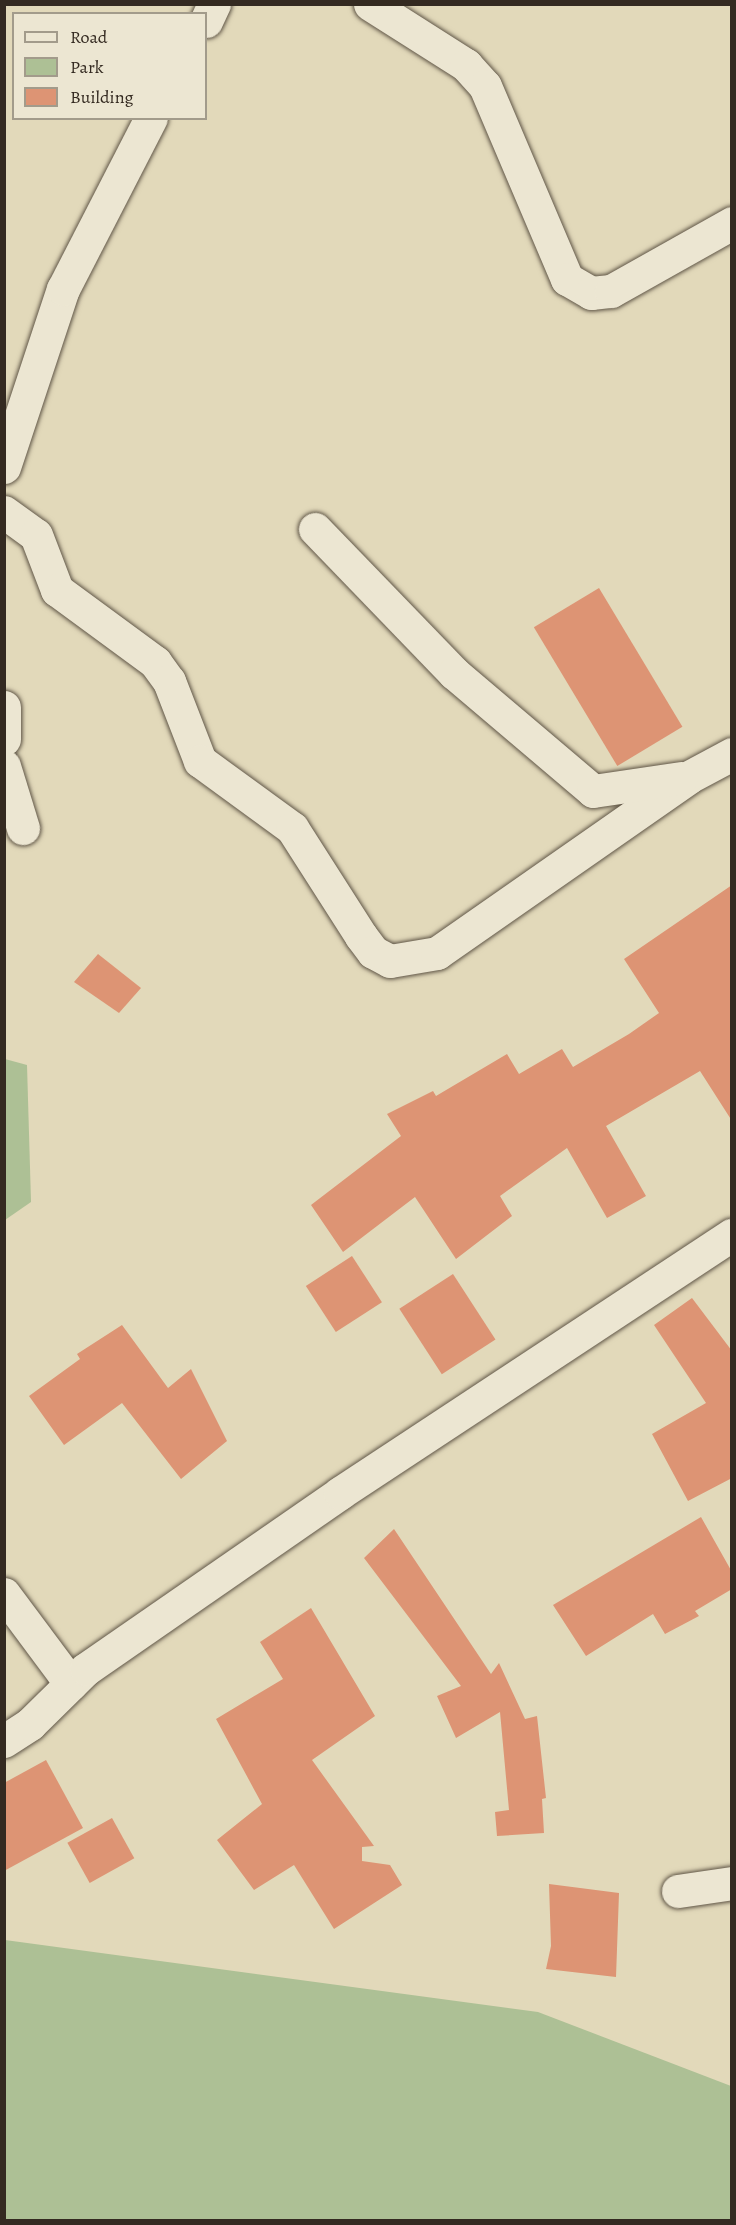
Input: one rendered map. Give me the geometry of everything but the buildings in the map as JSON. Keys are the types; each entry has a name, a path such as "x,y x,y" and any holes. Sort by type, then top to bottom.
{"street":[{"path":"207,19 214,4"},
{"path":"370,4 466,65 485,86 567,279 575,284 591,293 611,291 732,223"},
{"path":"4,467 63,289 150,120"},
{"path":"4,512 36,535 57,590 155,662 169,681 200,761 292,828 361,936 373,952 390,961 437,953 689,777 732,754"},
{"path":"315,529 454,673 593,791 689,777"},
{"path":"4,707 4,739"},
{"path":"4,766 23,828"},
{"path":"4,1741 30,1724 71,1684 340,1493 732,1235"},
{"path":"4,1594 71,1684"},
{"path":"678,1891 732,1883"}],"green space":[{"path":"5,1059 27,1065 31,1202 5,1220"},
{"path":"5,1940 538,2012 731,2086 731,2220 5,2220"}]}
